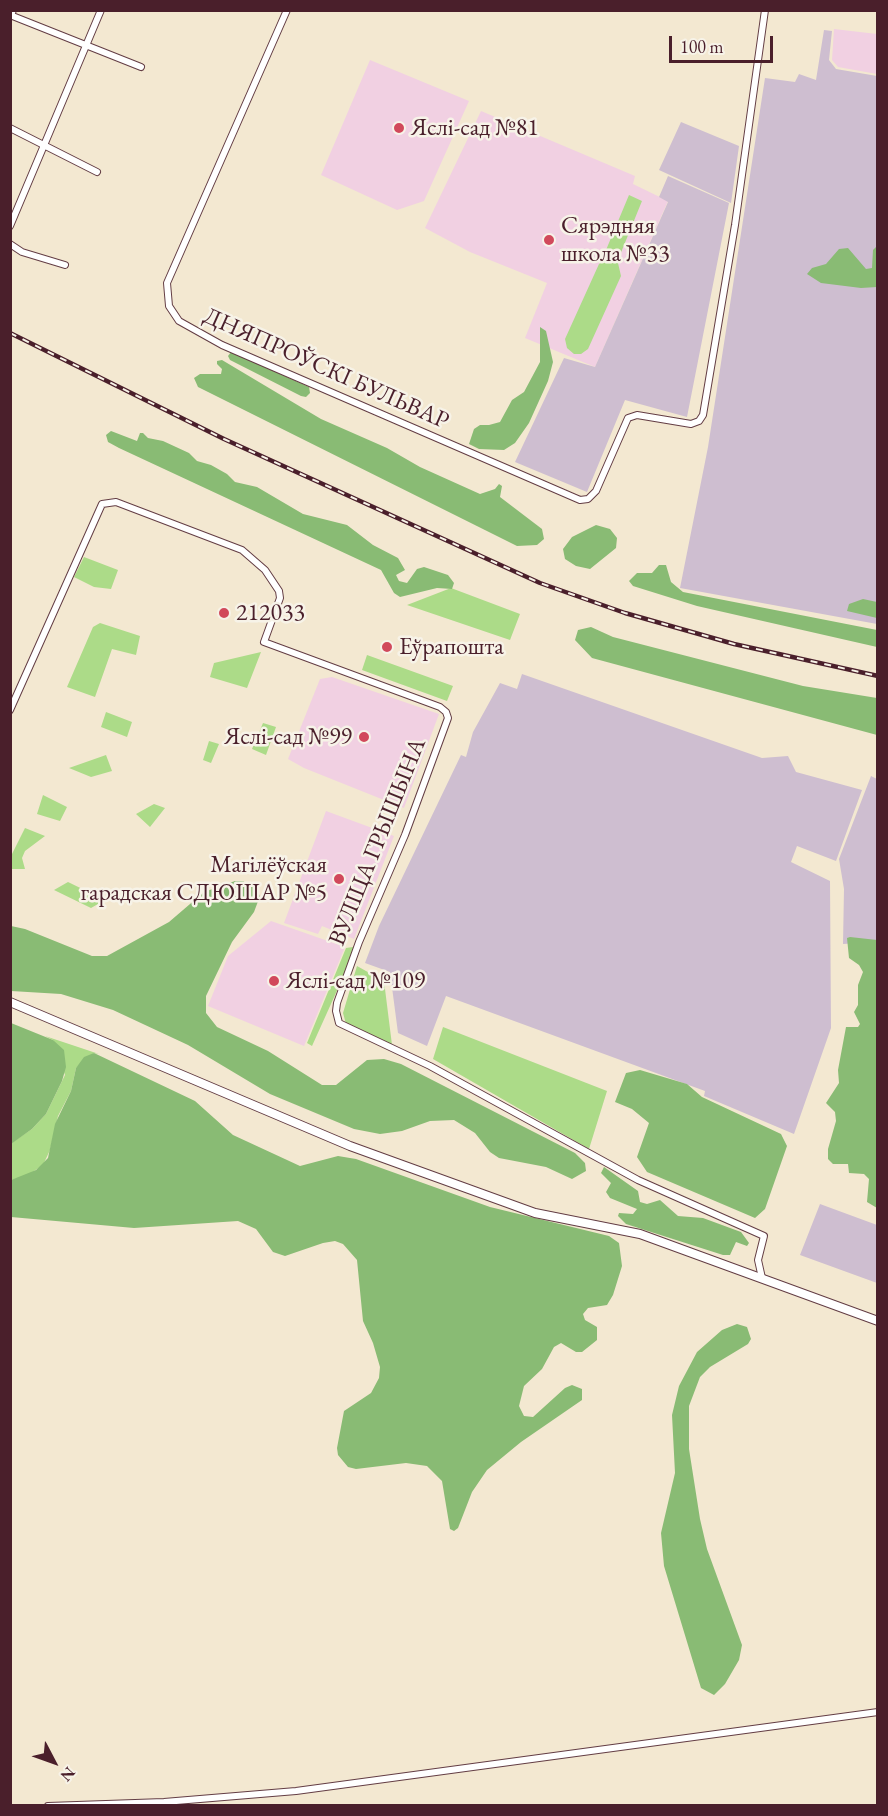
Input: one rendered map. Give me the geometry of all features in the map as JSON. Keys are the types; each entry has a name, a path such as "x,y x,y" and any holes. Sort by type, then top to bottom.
{"street":[{"path":"12,10 10,15 141,67"},
{"path":"10,226 101,10"},
{"name":"ДНЯПРОЎСКІ БУЛЬВАР","path":"287,10 167,283 169,306 179,321 222,345 580,500 588,499 596,491 628,418 637,415 691,424 699,421 703,415 735,225 765,10"},
{"path":"10,128 97,172"},
{"path":"10,244 22,252 65,265"},
{"name":"ВУЛІЦА ГРЫШЫНА","path":"10,710 102,504 109,501 116,502 242,550 265,570 279,591 280,598 264,642 440,707 446,712 448,718 405,835 359,942 337,1004 339,1023 430,1066 638,1180 764,1236 758,1260 762,1278"},
{"path":"10,1002 350,1146 535,1213 640,1234 878,1321"},
{"path":"48,1806 186,1801 296,1791 878,1712"}],"shaded area":[{"path":"834,29 877,34 877,74 838,67 832,60"},
{"path":"824,30 832,31 829,60 836,69 877,76 877,624 680,588 708,447 765,78 795,82 799,74 816,80"},
{"name":"Яслі-сад №81","path":"370,60 469,101 424,201 397,210 321,175"},
{"name":"Сярэдняя школа №33","path":"481,111 635,176 633,184 668,201 595,367 525,338 547,283 470,252 425,228"},
{"path":"681,122 739,146 731,203 659,170"},
{"path":"668,176 729,203 687,417 625,400 587,492 515,462 564,358 595,367 668,202 659,197"},
{"path":"522,674 762,758 788,756 796,772 862,790 836,861 797,846 791,862 830,881 831,1028 794,1134 704,1096 705,1091 446,996 427,1046 398,1033 390,972 365,963 379,926 461,755 466,757 473,732 500,683 517,689"},
{"name":"Яслі-сад №99","path":"332,677 439,714 404,808 304,768 288,759 320,679"},
{"path":"871,776 877,779 877,942 843,944 844,889 839,859"},
{"name":"Магілёўская гарадская СДЮШАР №5","path":"326,811 394,836 354,939 322,926 318,934 284,923"},
{"name":"Яслі-сад №109","path":"271,921 345,947 304,1046 208,1006 228,956"},
{"path":"820,1204 877,1225 877,1283 800,1255"}],"green space":[{"path":"629,195 642,201 620,255 606,250"},
{"path":"877,246 877,287 861,288 821,283 807,274 812,268 826,264 839,249 848,248 866,269 872,268 873,250"},
{"path":"605,260 618,263 621,276 588,349 581,354 574,354 567,348 565,339 599,264"},
{"path":"540,327 546,331 553,362 548,381 529,423 515,443 504,450 479,449 469,444 474,429 480,425 500,422 512,400 524,392 540,362"},
{"path":"231,352 309,387 310,393 306,397 301,396 230,360 228,356"},
{"path":"222,360 321,419 387,448 420,467 480,494 495,489 499,484 502,486 500,497 542,529 544,539 537,545 517,546 198,387 194,378 200,374 221,374 222,369 217,361"},
{"path":"111,431 137,441 140,433 143,433 148,438 163,441 189,453 197,461 211,465 227,474 235,482 257,487 303,514 347,525 373,545 398,558 405,570 396,575 399,581 407,583 417,569 424,567 448,575 454,583 452,589 437,588 400,597 394,593 381,570 119,448 108,442 106,435"},
{"path":"596,525 610,529 617,538 616,548 590,569 576,566 565,559 563,549 572,537"},
{"path":"84,557 118,570 111,589 94,587 74,577"},
{"path":"659,565 666,565 671,582 683,592 877,630 877,647 697,606 633,586 629,581 637,573 652,573"},
{"path":"451,588 520,614 510,640 407,605"},
{"path":"863,599 877,602 877,618 847,611 849,604"},
{"path":"100,623 140,636 136,655 112,649 95,697 67,687 93,627"},
{"path":"591,627 613,637 803,686 877,698 877,735 592,658 575,640 578,630"},
{"path":"261,652 247,688 210,677 214,663"},
{"path":"367,655 453,686 447,701 362,670"},
{"path":"106,712 132,722 127,737 101,727"},
{"path":"263,723 276,727 266,755 252,749"},
{"path":"209,741 219,744 211,763 203,760"},
{"path":"106,755 112,771 91,777 69,768"},
{"path":"43,795 67,807 60,821 37,814"},
{"path":"154,804 165,808 150,827 136,814"},
{"path":"25,828 45,836 25,851 22,858 25,869 11,869 11,856"},
{"path":"235,881 255,886 260,896 254,912 232,942 206,996 206,1013 217,1027 268,1051 322,1085 336,1085 367,1060 384,1059 401,1064 575,1153 585,1163 586,1171 572,1179 546,1167 499,1158 490,1152 475,1133 454,1120 430,1121 402,1131 380,1134 354,1129 270,1094 188,1045 113,1010 61,994 11,991 11,926 25,929 92,956 107,956 169,922 204,892"},
{"path":"68,882 105,900 91,908 54,890"},
{"path":"847,938 877,940 877,1208 867,1202 869,1179 864,1174 849,1173 848,1164 833,1164 828,1159 828,1149 836,1121 835,1112 826,1103 839,1083 838,1070 846,1027 858,1027 860,1024 854,1012 858,1005 858,985 863,972 859,965 849,958"},
{"path":"353,947 354,953 312,1046 307,1043 346,948"},
{"path":"357,966 384,981 392,1045 346,1024 343,1013"},
{"path":"11,1023 53,1040 64,1050 66,1067 62,1081 46,1114 32,1129 11,1144"},
{"path":"443,1027 607,1091 589,1149 433,1059"},
{"path":"45,1036 99,1054 94,1053 76,1068 71,1091 58,1116 50,1150 43,1165 28,1175 11,1180 10,1144 32,1129 46,1114 65,1075 53,1040"},
{"path":"94,1053 195,1101 233,1135 300,1166 338,1156 356,1159 490,1207 609,1236 619,1243 622,1266 613,1295 607,1305 588,1308 583,1314 585,1320 597,1327 597,1340 582,1352 576,1352 561,1343 554,1347 542,1369 524,1386 519,1406 524,1416 533,1417 565,1388 572,1385 582,1389 582,1400 521,1442 487,1470 472,1492 458,1528 454,1531 450,1529 442,1481 427,1466 406,1463 356,1469 348,1467 338,1455 337,1448 344,1411 371,1393 379,1378 380,1367 363,1321 357,1260 343,1244 335,1241 323,1243 285,1256 273,1252 256,1229 238,1221 134,1228 11,1217 11,1180 36,1170 48,1158 55,1124 71,1091 76,1068 84,1057"},
{"path":"640,1070 687,1084 702,1097 781,1134 787,1146 765,1209 755,1218 647,1172 637,1157 649,1123 632,1109 615,1102 626,1073"},
{"path":"604,1167 638,1191 640,1202 647,1204 660,1200 678,1216 703,1218 741,1232 749,1243 747,1246 736,1242 730,1255 723,1255 626,1224 618,1216 619,1213 633,1214 637,1209 610,1198 606,1192 611,1183 601,1173"},
{"path":"737,1324 747,1327 751,1339 748,1344 710,1367 700,1377 689,1406 689,1449 700,1519 707,1549 742,1645 739,1660 725,1684 714,1695 701,1688 664,1566 661,1533 675,1473 672,1415 679,1386 697,1352 722,1330"}],"railway":[{"path":"10,333 224,439 540,583 625,613 734,644 878,676"}],"place":[{"name":"Яслі-сад №81","path":"399,128"},
{"name":"Сярэдняя школа №33","path":"549,240"},
{"name":"212033","path":"224,613"},
{"name":"Еўрапошта","path":"387,647"},
{"name":"Яслі-сад №99","path":"364,737"},
{"name":"Магілёўская гарадская СДЮШАР №5","path":"339,879"},
{"name":"Яслі-сад №109","path":"274,981"}]}
